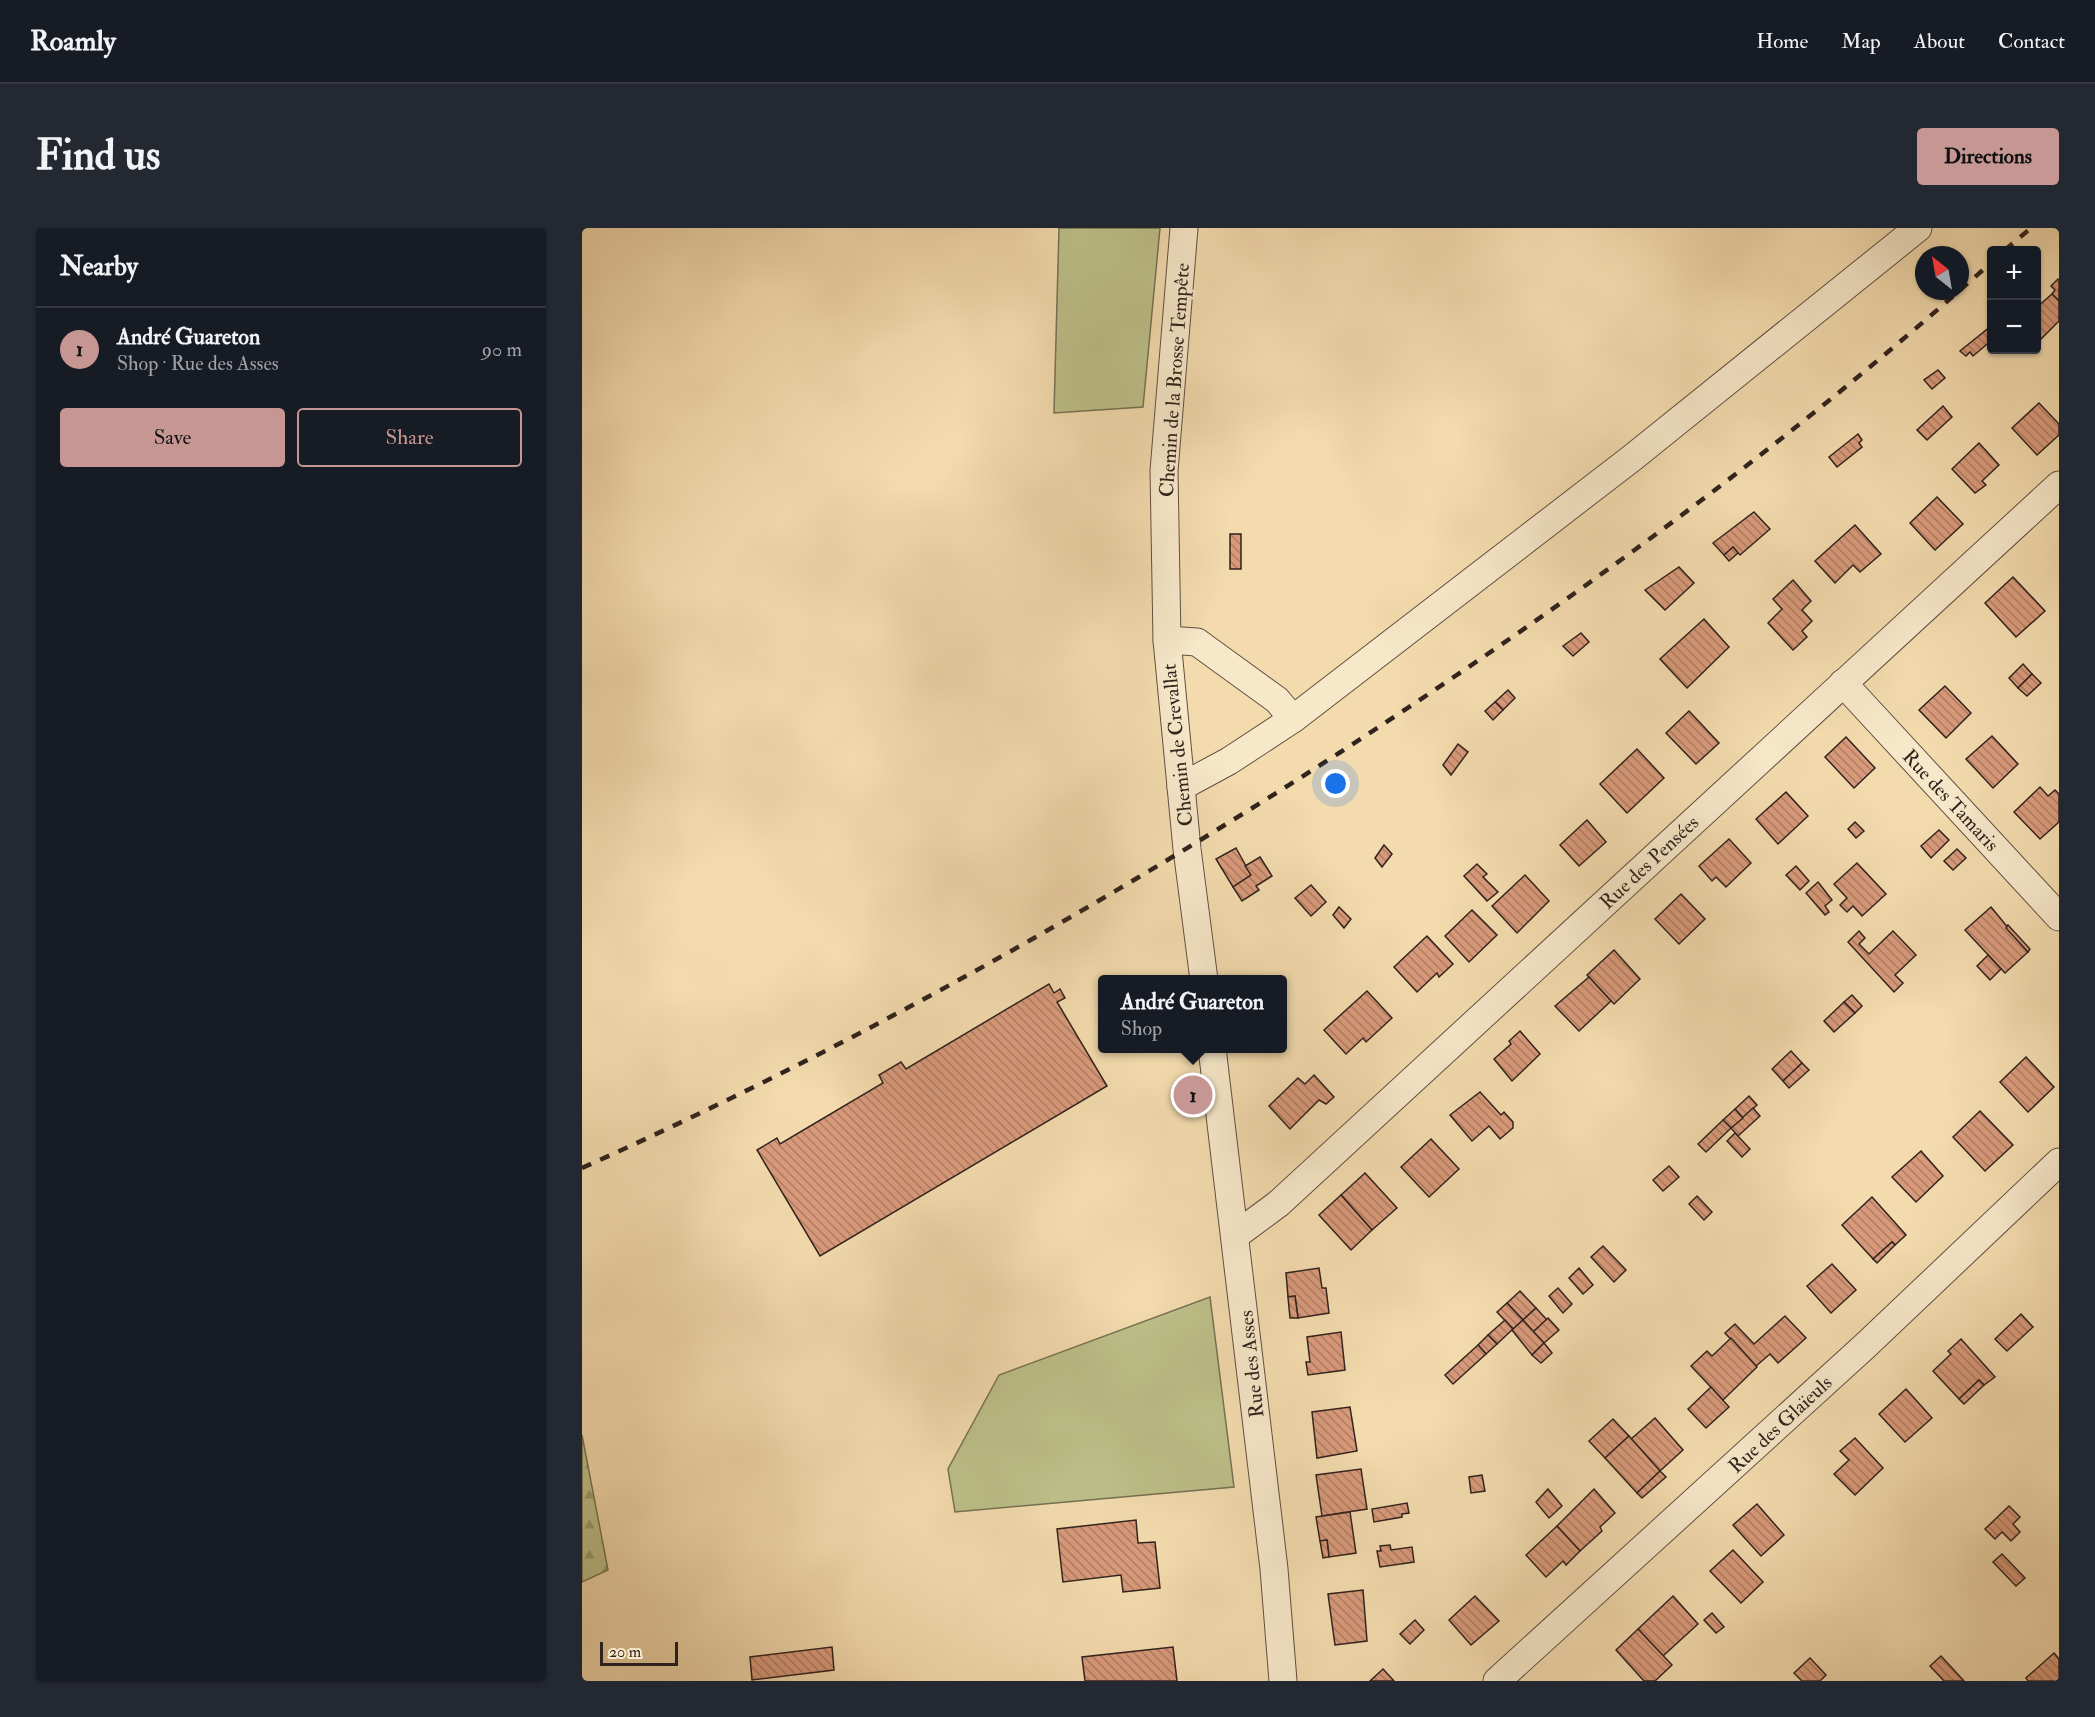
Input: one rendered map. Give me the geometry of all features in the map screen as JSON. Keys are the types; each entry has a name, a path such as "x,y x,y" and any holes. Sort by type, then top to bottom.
{"street":[{"name":"Chemin de la Brosse Tempête","path":"1167,640 1164,471 1184,228"},
{"path":"1181,787 1229,761 1293,719 1632,458 1918,228"},
{"name":"Rue des Pensées","path":"1236,1235 1278,1204 2059,485"},
{"path":"1167,640 1197,642 1277,699 1293,719"},
{"name":"Chemin de Crevallat","path":"1167,640 1187,849 1203,975"},
{"name":"Rue des Tamaris","path":"1843,683 2059,917"},
{"name":"Rue des Asses","path":"1213,1053 1274,1569 1283,1681"},
{"name":"Rue des Glaïeuls","path":"1497,1681 1856,1354 2059,1162"}],"green space":[{"path":"1059,228 1160,228 1143,407 1054,413"},
{"path":"1210,1297 1234,1487 955,1512 948,1469 999,1375"},
{"path":"582,1435 608,1570 582,1582"}],"building":[{"path":"2058,279 2059,301 2052,294 2055,290 2051,286"},
{"path":"2052,294 2059,301 2059,321 2041,339 2041,304"},
{"path":"1987,329 1987,344 1973,356 1970,352 1966,356 1960,351"},
{"path":"1938,370 1945,378 1932,389 1924,380"},
{"path":"2039,403 2059,424 2059,435 2037,455 2012,428"},
{"path":"1943,406 1952,417 1927,440 1917,430"},
{"path":"1858,434 1862,440 1859,443 1862,447 1837,467 1829,457"},
{"path":"1979,443 1999,465 1982,481 1986,485 1975,493 1952,469"},
{"path":"1937,497 1963,524 1935,550 1910,523"},
{"path":"1754,512 1770,529 1740,555 1733,547 1724,555 1713,543"},
{"path":"1855,525 1881,554 1860,572 1853,565 1835,583 1815,561"},
{"path":"1230,534 1241,534 1241,569 1230,569"},
{"path":"1733,547 1738,553 1729,561 1724,555"},
{"path":"1679,567 1694,583 1665,610 1645,590"},
{"path":"2013,577 2045,611 2016,637 1985,603"},
{"path":"1793,580 1811,601 1802,610 1812,621 1802,631 1807,637 1793,650 1768,623 1782,609 1773,599"},
{"path":"1704,619 1729,647 1687,688 1660,659"},
{"path":"1581,633 1589,642 1573,656 1563,646"},
{"path":"2023,664 2032,674 2018,688 2009,678"},
{"path":"2032,674 2041,683 2027,696 2018,688"},
{"path":"1945,686 1971,713 1946,738 1919,710"},
{"path":"1508,690 1515,698 1503,710 1495,702"},
{"path":"1495,702 1503,710 1493,720 1485,711"},
{"path":"1689,711 1719,743 1696,764 1666,733"},
{"path":"1992,736 2018,764 1993,788 1966,759"},
{"path":"1846,737 1875,768 1854,788 1825,757"},
{"path":"1458,744 1468,752 1451,775 1443,765"},
{"path":"1637,749 1664,778 1627,813 1600,784"},
{"path":"2040,787 2048,796 2055,790 2059,794 2059,822 2040,839 2014,812"},
{"path":"1786,792 1808,816 1778,844 1756,819"},
{"path":"1587,820 1606,842 1579,866 1560,845"},
{"path":"1855,822 1864,831 1856,838 1848,829"},
{"path":"1939,830 1949,840 1931,858 1921,846"},
{"path":"1729,839 1751,863 1726,887 1716,877 1712,881 1699,866"},
{"path":"1384,845 1392,854 1382,867 1375,858"},
{"path":"1236,848 1251,875 1233,887 1216,859"},
{"path":"1957,849 1966,858 1953,870 1944,861"},
{"path":"1260,857 1272,876 1256,886 1259,890 1242,901 1233,887 1251,875 1245,866"},
{"path":"1857,863 1886,894 1862,916 1853,906 1847,912 1840,905 1847,898 1834,884"},
{"path":"1477,864 1487,874 1483,877 1498,892 1487,901 1464,876"},
{"path":"1796,866 1809,881 1800,890 1786,875"},
{"path":"1525,875 1549,901 1517,933 1492,906"},
{"path":"1818,882 1832,900 1825,906 1829,912 1825,915 1806,893"},
{"path":"1311,885 1326,902 1311,916 1295,898"},
{"path":"1681,894 1705,919 1679,944 1655,919"},
{"path":"1339,907 1351,919 1344,928 1333,915"},
{"path":"1991,907 2028,952 2005,973 1965,930"},
{"path":"1472,910 1497,935 1469,962 1445,936"},
{"path":"2008,925 2030,949 2028,952 2006,928"},
{"path":"1859,931 1865,938 1859,944 1869,954 1893,931 1916,955 1895,975 1903,983 1894,992 1848,942"},
{"path":"1427,936 1453,964 1439,977 1437,973 1417,992 1394,967"},
{"path":"1614,950 1640,979 1614,1004 1587,975"},
{"path":"1988,955 2001,969 1990,980 1977,966"},
{"path":"1589,977 1611,1001 1579,1031 1555,1006"},
{"path":"1049,984 1054,993 1060,989 1065,998 1057,1002 1107,1086 820,1256 757,1150 777,1138 780,1144 883,1083 879,1075 901,1062 906,1069"},
{"path":"1367,991 1392,1018 1366,1042 1363,1038 1346,1054 1324,1030"},
{"path":"1852,995 1862,1006 1855,1013 1844,1002"},
{"path":"1844,1002 1855,1013 1834,1032 1824,1021"},
{"path":"1520,1031 1540,1054 1512,1081 1494,1059 1511,1044 1509,1041"},
{"path":"1791,1051 1802,1063 1783,1081 1772,1069"},
{"path":"2026,1057 2054,1087 2028,1112 2000,1082"},
{"path":"1802,1063 1809,1070 1789,1088 1783,1081"},
{"path":"1314,1075 1334,1097 1326,1104 1319,1100 1290,1129 1269,1106 1298,1078 1305,1084"},
{"path":"1480,1092 1501,1115 1504,1112 1513,1122 1513,1128 1500,1139 1489,1126 1472,1141 1450,1115"},
{"path":"1749,1096 1757,1105 1743,1118 1735,1109"},
{"path":"1753,1108 1760,1116 1738,1136 1731,1128"},
{"path":"1735,1109 1743,1118 1731,1128 1723,1120"},
{"path":"1980,1111 2013,1145 1985,1171 1953,1137"},
{"path":"1723,1120 1731,1128 1706,1152 1698,1144"},
{"path":"1735,1133 1750,1149 1742,1157 1727,1141"},
{"path":"1431,1139 1459,1169 1429,1197 1401,1167"},
{"path":"1921,1151 1943,1176 1916,1202 1892,1177"},
{"path":"1669,1166 1679,1177 1663,1191 1653,1180"},
{"path":"1365,1173 1397,1208 1372,1230 1341,1195"},
{"path":"1341,1195 1372,1230 1351,1250 1319,1215"},
{"path":"1697,1196 1712,1212 1704,1220 1689,1204"},
{"path":"1872,1197 1906,1235 1895,1245 1892,1242 1873,1259 1842,1225"},
{"path":"1892,1242 1895,1245 1877,1263 1873,1259"},
{"path":"1603,1246 1626,1270 1614,1282 1591,1257"},
{"path":"1832,1264 1856,1290 1831,1313 1807,1286"},
{"path":"1319,1268 1322,1288 1326,1288 1329,1313 1298,1318 1295,1296 1288,1297 1286,1273"},
{"path":"1579,1268 1593,1285 1583,1294 1569,1278"},
{"path":"1558,1288 1572,1304 1563,1313 1549,1296"},
{"path":"1520,1291 1536,1308 1523,1320 1507,1303"},
{"path":"1295,1296 1298,1318 1290,1318 1288,1297"},
{"path":"1507,1303 1523,1320 1513,1329 1497,1312"},
{"path":"1536,1308 1547,1320 1533,1332 1523,1320"},
{"path":"2021,1314 2033,1327 2007,1351 1995,1339"},
{"path":"1785,1316 1806,1338 1778,1363 1770,1354 1756,1366 1725,1333 1735,1324 1754,1344"},
{"path":"1548,1318 1559,1330 1544,1343 1533,1332"},
{"path":"1505,1320 1513,1329 1497,1344 1488,1335"},
{"path":"1523,1320 1544,1343 1532,1355 1512,1330"},
{"path":"1341,1332 1345,1370 1308,1375 1306,1362 1310,1362 1307,1337"},
{"path":"1488,1335 1497,1344 1486,1354 1478,1345"},
{"path":"1731,1338 1757,1367 1723,1400 1691,1366 1707,1351 1712,1356"},
{"path":"1961,1339 1995,1377 1984,1385 1979,1380 1959,1399 1933,1371 1951,1354 1948,1351"},
{"path":"1544,1343 1552,1353 1541,1363 1532,1355"},
{"path":"1478,1345 1486,1354 1453,1384 1445,1375"},
{"path":"1979,1380 1984,1385 1964,1404 1959,1399"},
{"path":"1711,1387 1729,1407 1706,1428 1688,1409"},
{"path":"1906,1389 1932,1418 1905,1442 1879,1414"},
{"path":"1350,1407 1357,1451 1317,1458 1312,1412"},
{"path":"1655,1418 1683,1450 1660,1471 1631,1439"},
{"path":"1613,1419 1629,1436 1605,1458 1589,1441"},
{"path":"1629,1436 1660,1471 1637,1493 1605,1458"},
{"path":"1855,1438 1883,1468 1855,1495 1834,1474 1849,1460 1840,1451"},
{"path":"1361,1469 1367,1509 1322,1516 1316,1475"},
{"path":"1660,1471 1666,1477 1642,1498 1637,1493"},
{"path":"1482,1475 1485,1491 1471,1493 1469,1477"},
{"path":"1548,1489 1562,1506 1549,1518 1536,1502"},
{"path":"1594,1489 1615,1513 1600,1527 1602,1531 1580,1551 1557,1526"},
{"path":"1407,1503 1409,1513 1402,1514 1402,1517 1374,1522 1372,1509"},
{"path":"1757,1504 1784,1535 1761,1556 1733,1525"},
{"path":"2009,1506 2020,1517 2013,1524 2020,1532 2011,1541 2002,1532 1995,1539 1985,1529"},
{"path":"1350,1512 1356,1553 1329,1557 1327,1540 1320,1541 1316,1517"},
{"path":"1136,1520 1138,1543 1155,1542 1160,1588 1123,1592 1121,1575 1063,1582 1057,1529"},
{"path":"1557,1526 1580,1551 1566,1565 1563,1561 1546,1577 1526,1555"},
{"path":"1327,1540 1329,1557 1323,1558 1320,1541"},
{"path":"1390,1545 1391,1550 1412,1547 1414,1562 1380,1567 1377,1551 1381,1551 1380,1546"},
{"path":"1733,1550 1763,1582 1741,1603 1710,1571"},
{"path":"2002,1554 2025,1578 2016,1586 1993,1562"},
{"path":"1363,1590 1367,1641 1335,1645 1328,1594"},
{"path":"1475,1596 1499,1621 1471,1645 1449,1620"},
{"path":"1673,1596 1698,1624 1663,1656 1638,1629"},
{"path":"1712,1613 1724,1627 1716,1633 1704,1620"},
{"path":"1415,1620 1424,1630 1410,1644 1400,1634"},
{"path":"1638,1629 1672,1665 1655,1681 1644,1681 1616,1650"},
{"path":"832,1647 834,1670 752,1680 750,1657"},
{"path":"1173,1647 1177,1681 1085,1681 1082,1657"},
{"path":"2054,1653 2059,1659 2059,1681 2028,1681 2026,1678"},
{"path":"1941,1656 1964,1681 1944,1681 1930,1666"},
{"path":"1810,1658 1826,1675 1820,1681 1802,1681 1794,1673"},
{"path":"1383,1669 1394,1681 1370,1681"}],"railway":[{"path":"2010,246 2031,228"},
{"path":"1969,282 1987,266"},
{"path":"582,1168 680,1123 873,1026 1062,922 1248,811 1420,700 1579,590 1735,475 1886,354 1949,300"}],"place":[{"name":"André Guareton","path":"1193,1095"}]}
